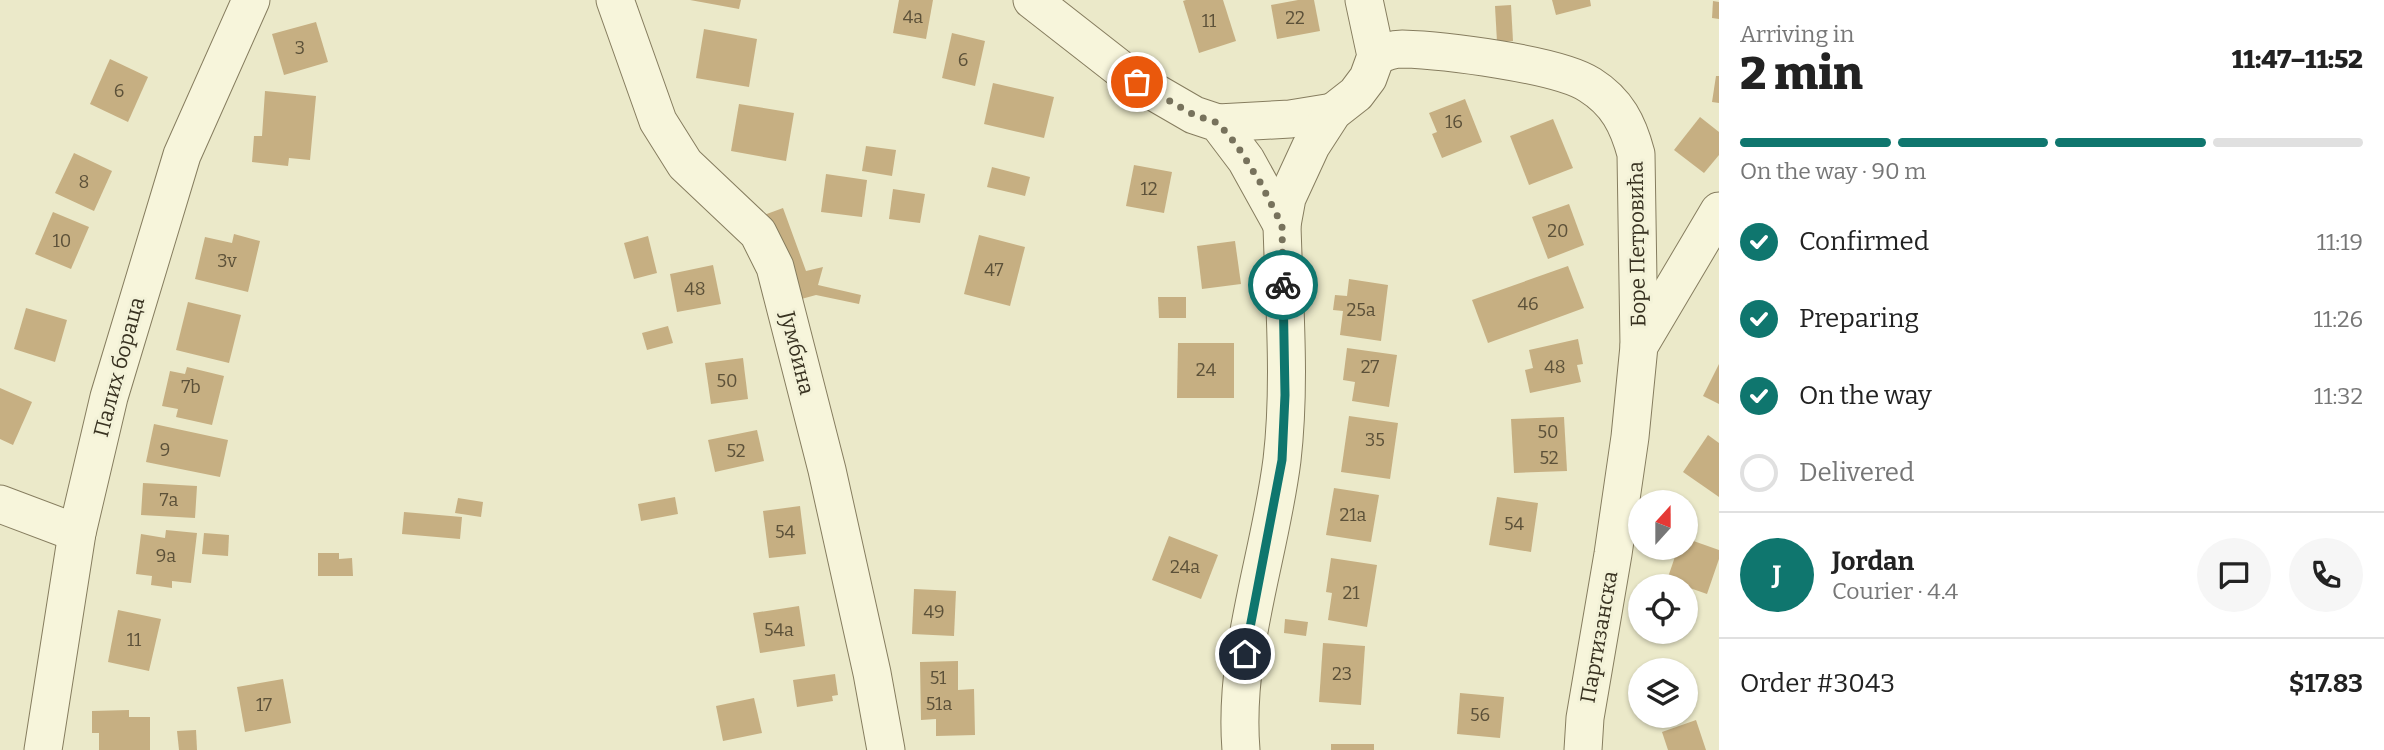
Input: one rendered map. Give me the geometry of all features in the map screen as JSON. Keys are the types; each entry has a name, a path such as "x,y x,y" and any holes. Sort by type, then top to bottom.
{"street":[{"name":"Палих бораца","path":"44,750 77,533 108,397 182,155 251,0"},
{"name":"Јумбина","path":"615,0 657,121 685,164 758,233 775,267 827,470 872,673 886,750"},
{"path":"1032,0 1137,82 1194,115 1218,123 1290,119 1333,112"},
{"path":"1241,750 1245,654 1282,460 1285,395 1282,225 1287,198 1299,169 1333,112 1356,93 1368,78 1376,56 1364,0"},
{"name":"Боре Петровића","path":"1376,56 1400,49 1465,55 1530,66 1587,83 1604,95 1629,129 1636,154 1639,346"},
{"path":"1218,123 1246,160 1282,225"},
{"name":"Партизанска","path":"1583,750 1585,718 1628,450 1639,346 1719,211"},
{"path":"0,504 77,533"}],"building":[{"path":"690,0 741,0 739,9"},
{"path":"899,0 933,0 926,39 893,33"},
{"path":"1223,0 1236,41 1199,53 1183,1"},
{"path":"1314,0 1320,31 1277,39 1271,5"},
{"path":"1552,0 1590,0 1591,6 1556,15"},
{"path":"1713,1 1719,2 1719,19 1712,18"},
{"path":"1511,5 1513,41 1497,42 1495,6"},
{"path":"316,22 328,62 284,75 272,34"},
{"path":"704,29 757,39 749,87 696,78"},
{"path":"952,33 985,41 975,86 942,78"},
{"path":"110,59 148,77 128,122 90,104"},
{"path":"1716,76 1719,76 1719,103 1712,102"},
{"path":"993,83 1054,97 1044,138 984,124"},
{"path":"265,91 316,96 310,160 289,158 288,166 252,162 254,136 262,136"},
{"path":"1465,99 1482,142 1442,158 1432,134 1437,132 1429,113"},
{"path":"739,104 794,113 786,161 731,151"},
{"path":"1700,117 1719,132 1719,155 1704,173 1674,150"},
{"path":"1553,119 1573,168 1529,185 1510,136"},
{"path":"866,146 896,150 892,176 862,171"},
{"path":"74,153 112,171 94,211 55,193"},
{"path":"1134,165 1172,172 1164,213 1126,206"},
{"path":"992,167 1030,177 1025,196 987,187"},
{"path":"826,174 867,180 862,217 821,212"},
{"path":"893,189 925,194 920,223 889,219"},
{"path":"1569,204 1584,245 1548,259 1532,217"},
{"path":"783,208 806,271 823,267 818,285 861,295 859,304 816,295 794,301 764,215"},
{"path":"53,212 89,227 71,269 35,254"},
{"path":"234,234 260,241 248,292 195,279 205,237 232,243"},
{"path":"979,235 1025,247 1010,306 964,294"},
{"path":"648,236 657,273 634,279 624,243"},
{"path":"1235,241 1241,284 1202,289 1197,246"},
{"path":"713,265 721,304 677,312 670,274"},
{"path":"1568,266 1584,308 1488,343 1472,300"},
{"path":"1349,279 1388,285 1381,341 1340,335 1343,311 1333,310 1335,295 1347,296"},
{"path":"1158,297 1186,297 1186,318 1159,318"},
{"path":"188,302 241,315 229,363 176,350"},
{"path":"26,308 67,320 55,362 14,349"},
{"path":"668,326 673,343 647,350 642,333"},
{"path":"1578,339 1583,364 1577,365 1581,382 1530,393 1525,370 1533,368 1529,350"},
{"path":"1178,343 1234,343 1234,398 1177,398"},
{"path":"1347,348 1397,355 1389,407 1352,401 1355,382 1343,380"},
{"path":"743,358 748,399 711,404 705,363"},
{"path":"1719,364 1719,404 1703,396"},
{"path":"187,367 224,376 212,425 176,417 178,409 162,406 170,371 185,374"},
{"path":"0,388 32,402 13,445 0,439"},
{"path":"1349,416 1398,423 1390,479 1341,472"},
{"path":"1564,417 1567,471 1514,473 1511,419"},
{"path":"154,424 228,440 220,477 146,462"},
{"path":"757,430 764,461 715,472 708,440"},
{"path":"1708,435 1719,443 1719,497 1683,472"},
{"path":"143,483 197,486 195,518 141,515"},
{"path":"1334,488 1379,495 1371,542 1326,535"},
{"path":"675,497 678,514 641,521 638,504"},
{"path":"1497,497 1538,503 1531,552 1489,545"},
{"path":"458,498 483,502 481,517 455,513"},
{"path":"800,506 806,554 769,558 763,511"},
{"path":"404,512 462,517 460,539 402,534"},
{"path":"166,530 197,533 191,583 172,581 172,588 151,585 152,576 136,574 141,534 165,538"},
{"path":"204,533 229,535 228,556 202,554"},
{"path":"1169,536 1218,555 1201,599 1152,580"},
{"path":"1698,543 1719,550 1719,559 1707,594 1698,591 1698,574 1669,574 1674,560 1698,560"},
{"path":"318,553 339,553 339,559 352,558 353,576 318,576"},
{"path":"1331,558 1377,565 1367,627 1328,620 1332,593 1326,592"},
{"path":"914,589 956,591 954,636 912,634"},
{"path":"799,606 805,646 760,653 753,613"},
{"path":"118,610 161,619 149,671 108,662"},
{"path":"1285,619 1308,622 1306,636 1284,633"},
{"path":"1323,643 1365,646 1361,705 1319,702"},
{"path":"958,661 958,690 974,689 975,735 936,736 936,719 921,720 920,662"},
{"path":"835,674 838,695 832,696 833,701 797,707 793,680"},
{"path":"283,679 291,723 245,732 237,687"},
{"path":"1460,693 1504,697 1500,738 1457,734"},
{"path":"754,698 762,733 723,741 716,706"},
{"path":"129,710 129,717 150,717 150,750 99,750 99,733 92,733 92,711"},
{"path":"1698,726 1706,750 1668,750 1662,732"},
{"path":"196,730 197,750 179,750 177,731"},
{"path":"1331,744 1374,744 1374,750 1331,750"}],"way so far":[{"path":"1137,82 1194,115 1218,123 1236,144 1260,182 1282,225 1283,285"}],"route":[{"path":"1245,654 1282,460 1285,395 1283,285"}]}
